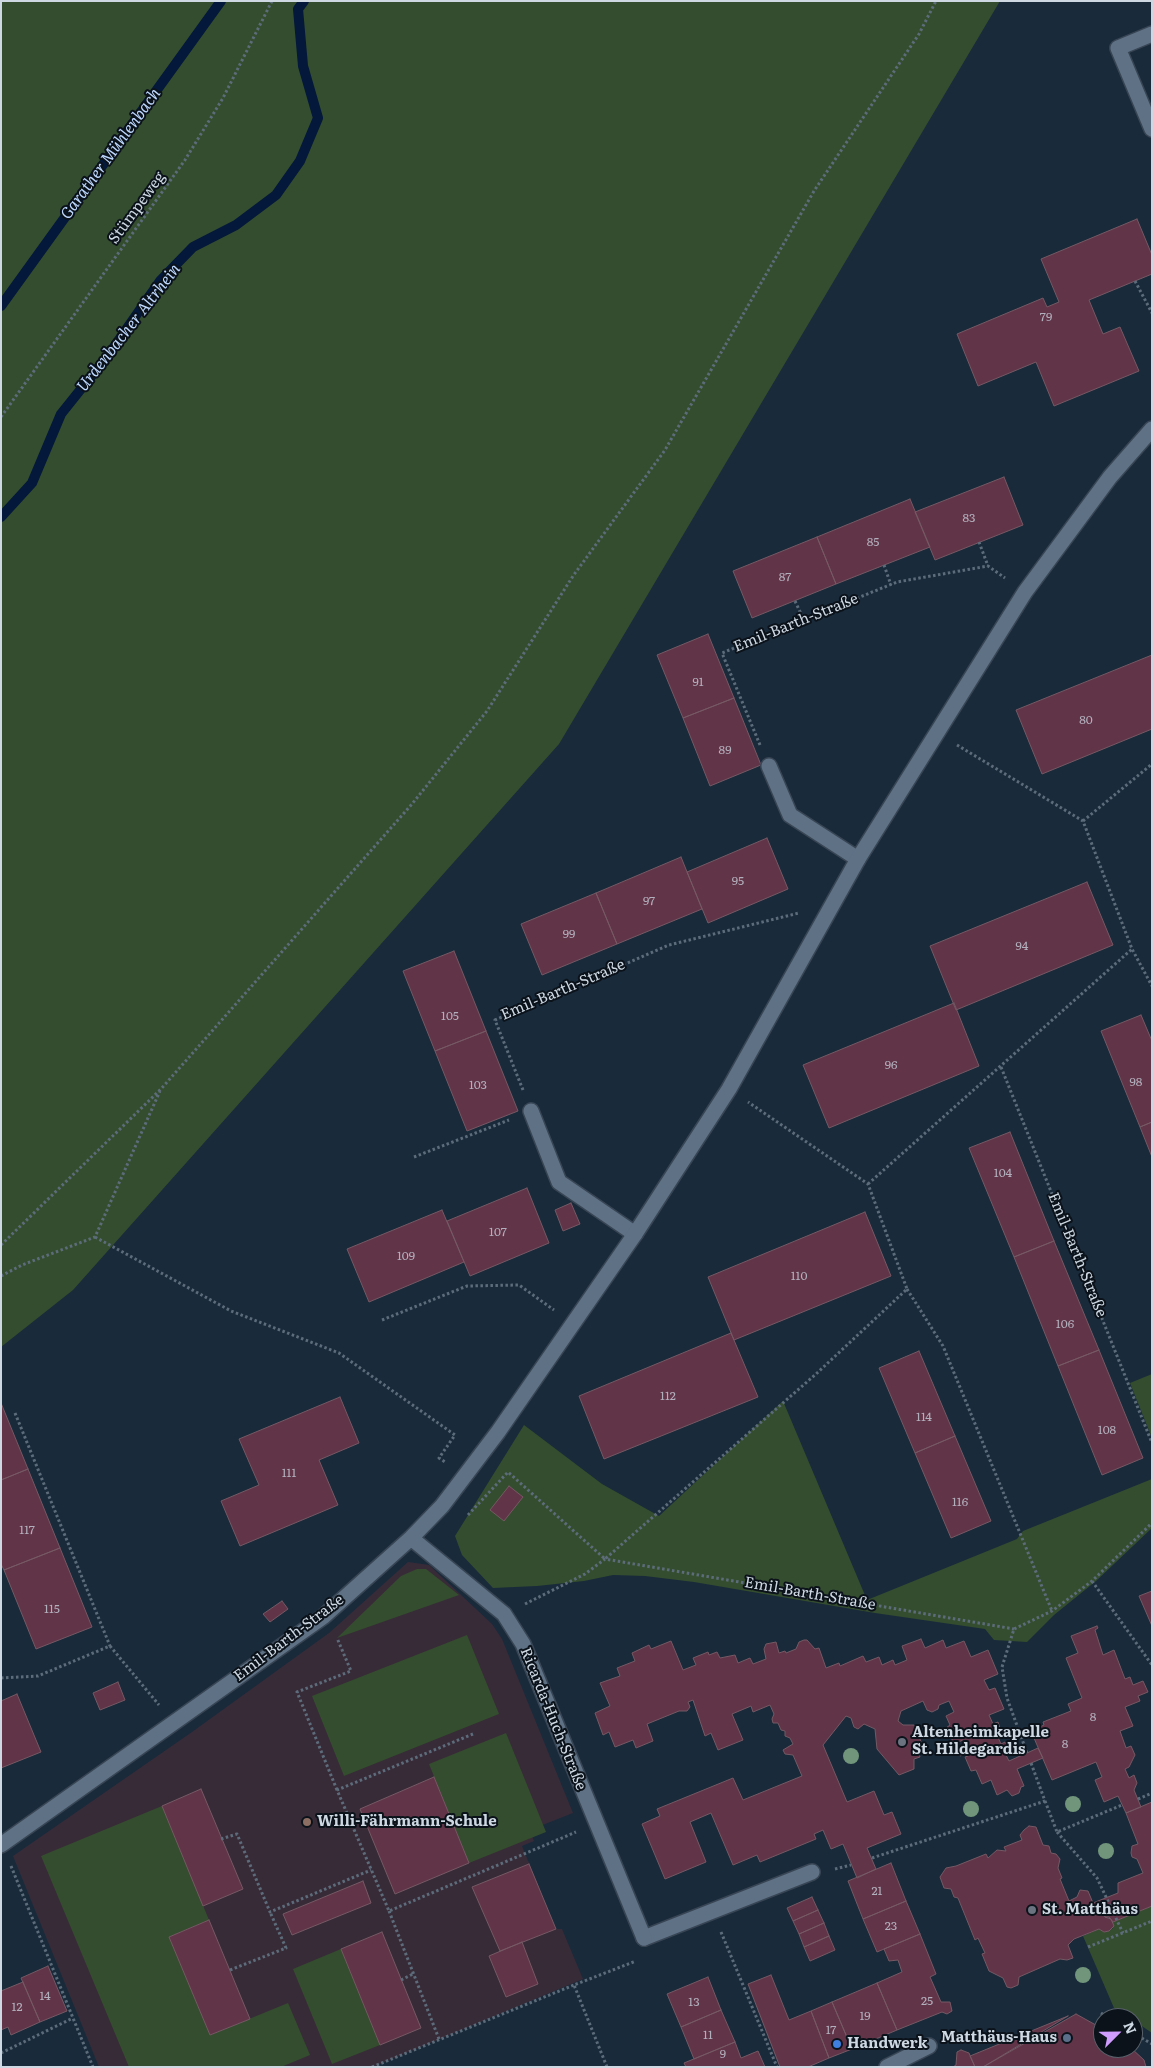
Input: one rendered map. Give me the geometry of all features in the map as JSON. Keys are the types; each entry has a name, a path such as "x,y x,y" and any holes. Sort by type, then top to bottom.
{"street":[{"path":"1152,34 1118,48 1152,129"},
{"name":"Emil-Barth-Straße","path":"2,1845 323,1617 411,1538 442,1506 498,1432 635,1234 729,1089 858,859 1024,592 1110,477 1152,429"},
{"path":"769,766 790,815 858,859"},
{"path":"531,1111 560,1182 635,1234"},
{"name":"Ricarda-Huch-Straße","path":"411,1538 504,1614 523,1644 644,1938"},
{"path":"644,1938 812,1872"},
{"path":"887,2067 929,2046"}],"path":[{"name":"Stümpeweg","path":"1,417 185,160 227,91 253,35 272,1"},
{"path":"1,1245 161,1089 412,804 488,711 573,576 665,450 814,191 919,34 936,1"},
{"path":"1135,280 1152,314"},
{"path":"979,542 988,566 1024,592"},
{"path":"884,565 891,585"},
{"name":"Emil-Barth-Straße","path":"769,766 722,653 891,585 988,566"},
{"path":"795,601 804,620"},
{"path":"721,666 727,664"},
{"path":"749,734 755,731"},
{"path":"936,732 1083,821 1132,949 1152,986"},
{"path":"1083,821 1152,764"},
{"name":"Emil-Barth-Straße","path":"531,1111 495,1020 669,945 731,928 830,908"},
{"path":"868,1184 1002,1067 1132,949"},
{"name":"Emil-Barth-Straße","path":"1002,1067 1152,1443"},
{"path":"1,1276 22,1265 95,1237 161,1089"},
{"path":"729,1089 868,1184 907,1289 943,1346 1052,1611"},
{"path":"414,1157 531,1111"},
{"path":"95,1237 230,1310 339,1353 454,1435 439,1458 449,1465"},
{"path":"382,1320 467,1286 519,1285 573,1324"},
{"path":"504,1614 585,1574 605,1559 816,1374 907,1289"},
{"path":"14,1412 110,1646 174,1722"},
{"path":"442,1506 462,1523 508,1472 605,1559"},
{"path":"1027,1753 1007,1698 1002,1668 1014,1629 1052,1611 1092,1581 1152,1523"},
{"name":"Emil-Barth-Straße","path":"605,1559 1014,1629"},
{"path":"1092,1581 1152,1666"},
{"path":"337,1638 352,1671 297,1692 389,1911 439,2039"},
{"path":"1,1678 38,1676 110,1646"},
{"path":"337,1790 473,1734"},
{"path":"1030,1763 1057,1832 1097,1878 1123,1933"},
{"path":"1138,1799 1152,1793"},
{"path":"872,1858 1045,1801"},
{"path":"1057,1832 1122,1805"},
{"path":"389,1911 596,1824"},
{"path":"221,1839 237,1834 286,1948 230,1970"},
{"path":"2,1845 93,2067"},
{"path":"270,1912 371,1870"},
{"path":"712,1911 776,2067"},
{"path":"1088,1947 1152,1921"},
{"path":"372,2067 635,1962 644,1938"},
{"path":"401,1980 413,1974"},
{"path":"574,1985 607,2067"},
{"path":"1,2053 73,2018"}],"shaded area":[{"name":"Willi-Fährmann-Schule","path":"408,1562 429,1565 492,1624 502,1639 573,1813 530,1830 534,1841 522,1846 556,1929 562,1929 583,1979 373,2067 99,2067 13,1856 192,1732 329,1633"}],"green space":[{"path":"1,1 1000,1 559,744 73,1290 1,1347"},
{"path":"1152,1374 1152,1438 1130,1383"},
{"path":"783,1401 867,1600 1017,1539 1023,1531 1152,1479 1152,1528 1096,1581 1054,1615 1027,1642 994,1640 985,1629 875,1613 694,1582 645,1576 613,1575 584,1581 493,1588 462,1555 455,1536 524,1425 602,1484 659,1516"},
{"path":"417,1569 426,1569 459,1595 337,1638 401,1576"},
{"path":"467,1635 499,1714 344,1776 312,1696"},
{"path":"506,1733 546,1832 469,1863 429,1764"},
{"path":"162,1806 209,1920 169,1937 210,2035 288,2003 310,2055 281,2067 129,2067 41,1856"},
{"path":"1152,1906 1152,2033 1143,2027 1143,2008 1114,2008 1083,1936 1099,1929 1104,1932 1109,1931 1113,1928 1113,1922"},
{"path":"341,1949 380,2045 332,2064 293,1969"}],"building":[{"path":"1137,219 1152,255 1152,274 1089,300 1103,334 1120,327 1139,371 1054,406 1036,362 978,386 957,334 1043,298 1047,307 1059,302 1041,259"},
{"path":"1004,477 1023,525 935,560 915,512"},
{"path":"910,499 930,547 836,584 817,537"},
{"path":"817,537 836,584 752,618 733,571"},
{"path":"708,634 734,698 683,718 657,655"},
{"path":"1152,655 1152,729 1042,774 1016,710"},
{"path":"734,698 761,765 710,786 683,718"},
{"path":"767,838 788,889 708,923 687,872"},
{"path":"681,857 702,909 617,944 596,893"},
{"path":"1087,882 1113,945 956,1010 930,946"},
{"path":"596,893 617,944 542,975 521,924"},
{"path":"454,951 486,1031 435,1051 403,971"},
{"path":"954,1003 979,1066 829,1128 803,1065"},
{"path":"1141,1015 1152,1041 1152,1122 1140,1127 1101,1031"},
{"path":"486,1031 518,1111 467,1131 435,1051"},
{"path":"1152,1122 1152,1157 1140,1127"},
{"path":"1010,1132 1054,1241 1014,1257 969,1148"},
{"path":"527,1188 549,1243 470,1276 447,1221"},
{"path":"571,1203 580,1224 563,1231 555,1210"},
{"path":"442,1210 464,1262 369,1302 347,1249"},
{"path":"865,1212 891,1276 734,1340 708,1277"},
{"path":"1054,1241 1099,1350 1058,1366 1014,1257"},
{"path":"731,1333 758,1397 604,1459 579,1396"},
{"path":"1099,1350 1143,1458 1102,1475 1058,1366"},
{"path":"919,1351 955,1436 915,1453 879,1368"},
{"path":"340,1397 359,1443 319,1460 338,1505 240,1546 221,1501 259,1485 239,1439"},
{"path":"1,1403 28,1469 1,1480"},
{"path":"955,1436 991,1521 951,1538 915,1453"},
{"path":"28,1469 60,1548 4,1570 1,1564 1,1480"},
{"path":"509,1486 523,1497 504,1521 490,1510"},
{"path":"60,1548 92,1627 36,1649 4,1570"},
{"path":"1152,1591 1152,1626 1139,1596"},
{"path":"282,1601 288,1609 270,1622 263,1614"},
{"path":"1097,1626 1098,1628 1095,1630 1103,1655 1114,1650 1125,1679 1130,1677 1133,1685 1143,1681 1148,1692 1138,1696 1140,1701 1125,1707 1133,1726 1120,1731 1126,1748 1131,1746 1135,1755 1129,1767 1125,1769 1129,1778 1134,1775 1137,1783 1134,1790 1141,1807 1126,1813 1118,1796 1104,1802 1095,1780 1102,1777 1096,1762 1052,1780 1031,1731 1044,1725 1043,1722 1071,1711 1068,1704 1082,1698 1066,1658 1078,1653 1071,1636"},
{"path":"921,1639 925,1648 943,1640 946,1648 964,1641 971,1657 988,1650 998,1674 984,1680 989,1690 995,1688 1004,1709 989,1715 993,1724 998,1722 1001,1731 996,1733 1001,1744 1005,1742 1009,1751 1005,1753 1009,1761 1038,1748 1043,1758 1017,1769 1024,1786 1021,1787 1019,1793 1012,1796 1007,1790 997,1795 991,1780 982,1784 976,1770 971,1771 965,1757 968,1756 966,1754 960,1756 959,1752 965,1748 963,1740 952,1745 952,1739 957,1737 954,1729 943,1734 942,1731 950,1725 946,1716 954,1712 949,1701 939,1705 938,1709 932,1712 927,1710 923,1701 901,1711 898,1721 903,1725 914,1725 925,1751 919,1754 920,1757 914,1759 914,1769 899,1775 877,1749 875,1729 864,1724 858,1729 854,1727 851,1718 846,1716 823,1745 847,1802 874,1791 884,1815 892,1812 901,1834 867,1848 876,1869 857,1878 843,1844 831,1849 823,1830 814,1834 816,1839 760,1862 757,1855 733,1865 711,1813 690,1822 706,1862 665,1879 642,1824 660,1816 657,1809 733,1778 743,1800 802,1776 793,1755 785,1754 783,1750 793,1744 790,1738 785,1736 785,1731 781,1730 778,1723 773,1723 774,1714 770,1705 753,1712 751,1706 732,1714 743,1740 718,1750 711,1733 705,1736 693,1700 688,1702 690,1707 687,1711 679,1711 647,1724 653,1741 636,1748 633,1740 615,1747 609,1732 603,1735 595,1713 610,1706 600,1683 620,1676 617,1668 635,1661 632,1653 649,1645 651,1649 671,1641 683,1670 696,1665 693,1658 708,1652 709,1655 717,1652 720,1658 735,1655 738,1663 750,1658 753,1664 766,1659 764,1649 766,1644 776,1642 779,1653 785,1651 786,1653 796,1649 799,1642 807,1640 815,1649 819,1648 826,1668 839,1663 840,1666 863,1656 866,1662 879,1657 882,1665 893,1660 895,1665 907,1660 902,1646"},
{"path":"118,1682 125,1700 100,1710 93,1693"},
{"path":"17,1694 41,1752 1,1768 1,1701"},
{"path":"434,1777 469,1863 395,1894 360,1809"},
{"path":"201,1789 243,1889 203,1906 162,1806"},
{"path":"1152,1802 1152,1906 1113,1922 1109,1917 1105,1917 1098,1901 1118,1893 1118,1883 1143,1873 1137,1859 1132,1857 1132,1846 1138,1844 1126,1813"},
{"name":"St. Matthäus","path":"1029,1826 1036,1827 1043,1845 1049,1846 1051,1853 1056,1854 1060,1859 1058,1868 1062,1878 1060,1879 1069,1901 1077,1897 1080,1890 1088,1891 1093,1903 1098,1901 1105,1917 1111,1919 1114,1926 1109,1931 1104,1932 1099,1929 1074,1939 1068,1945 1073,1958 1067,1960 1060,1959 1019,1977 1018,1985 1011,1988 1007,1987 1003,1978 989,1971 982,1954 985,1953 978,1938 975,1940 958,1898 954,1897 951,1889 944,1888 940,1877 946,1868 986,1854 988,1858 997,1850 1006,1851 1004,1847 1022,1840 1020,1835"},
{"path":"891,1863 906,1901 863,1919 848,1881"},
{"path":"529,1864 556,1929 500,1951 472,1887"},
{"path":"363,1881 371,1903 292,1935 283,1914"},
{"path":"812,1897 818,1910 793,1921 787,1908"},
{"path":"906,1901 920,1934 877,1952 863,1919"},
{"path":"818,1910 824,1923 799,1934 793,1921"},
{"path":"209,1920 250,2019 210,2035 169,1937"},
{"path":"824,1923 829,1936 804,1947 799,1934"},
{"path":"382,1932 421,2028 380,2045 341,1949"},
{"path":"920,1934 936,1974 930,1977 941,2002 950,2002 952,2011 947,2014 942,2012 897,2030 877,1983 902,1972 898,1960 889,1961 884,1949"},
{"path":"829,1936 835,1950 810,1961 804,1947"},
{"path":"522,1942 538,1984 506,1997 489,1956"},
{"path":"48,1966 67,2011 40,2022 21,1978"},
{"path":"771,1975 789,2020 811,2011 829,2058 808,2067 780,2067 748,1984"},
{"path":"708,1977 721,2010 681,2027 667,1994"},
{"path":"23,1982 40,2022 11,2035 8,2027 1,2030 1,1991"},
{"path":"877,1983 897,2030 852,2049 832,2002"},
{"path":"832,2002 852,2049 829,2058 811,2011"},
{"path":"721,2010 735,2042 694,2059 681,2027"},
{"name":"Matthäus-Haus","path":"1076,2014 1093,2023 1093,2058 1142,2058 1146,2067 983,2067"},
{"path":"1068,2016 983,2067 975,2067 970,2056"},
{"path":"735,2042 741,2058 758,2051 765,2067 686,2067 684,2063"},
{"name":"Matthäus-Haus","path":"961,2050 969,2053 975,2067 953,2067 956,2065 957,2052"}],"waterway":[{"name":"Garather Mühlenbach","path":"1,306 221,1"},
{"name":"Urdenbacher Altrhein","path":"1,517 32,483 61,414 109,354 160,281 193,247 236,225 276,195 300,161 318,118 303,66 298,9 304,1"}],"place":[{"name":"Altenheimkapelle St. Hildegardis","path":"902,1742"},
{"name":"Willi-Fährmann-Schule","path":"307,1822"},
{"name":"St. Matthäus","path":"1032,1910"},
{"name":"Matthäus-Haus","path":"1067,2038"},
{"name":"Handwerk","path":"837,2044"}]}
